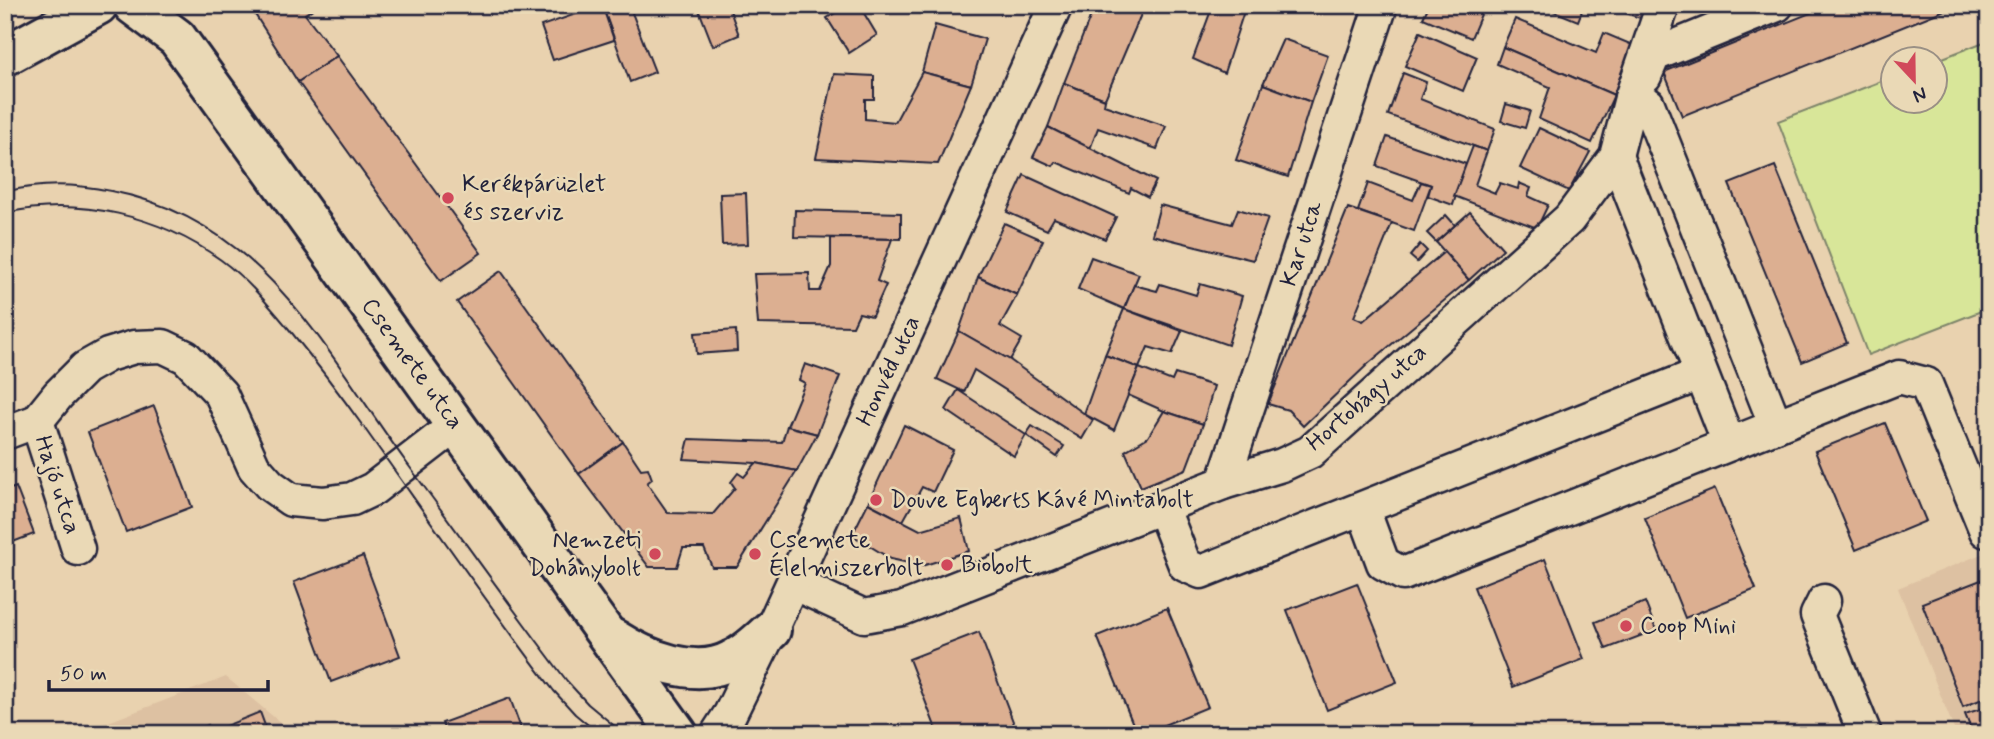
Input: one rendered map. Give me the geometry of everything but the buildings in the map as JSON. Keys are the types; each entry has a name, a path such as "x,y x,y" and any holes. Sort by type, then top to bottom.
{"street":[{"path":"5,56 98,5"},
{"name":"Csemete utca","path":"133,5 177,38 678,734"},
{"name":"Honvéd utca","path":"717,734 730,714 793,583 1056,5"},
{"name":"Kar utca","path":"1223,483 1381,5"},
{"name":"Hortobágy utca","path":"793,583 864,615 902,609 1163,509 1223,483 1282,465 1310,452 1569,219 1616,156 1643,77 1663,5"},
{"path":"1776,426 1648,104 1643,77 1745,11 1777,5"},
{"path":"1616,156 1729,444"},
{"name":"Hajó utca","path":"5,433 37,421 58,394 85,368 108,355 134,347 163,346 186,357 221,394 254,467 270,485 291,500 323,503 352,499 373,489 456,425"},
{"path":"1163,509 1185,565 1201,572 1700,374"},
{"path":"1363,509 1383,563 1403,574 1899,377 1926,384 1986,531"},
{"name":"Hajó utca","path":"37,421 78,549"},
{"path":"1824,601 1817,615 1865,734"},
{"path":"604,632 635,653 653,660 677,666 705,667 730,662 771,630"}],"shaded area":[{"path":"1989,551 1989,734 1956,734 1898,588"},
{"path":"226,677 294,734 77,734"}],"green space":[{"path":"1989,40 1989,308 1868,355 1778,121 1878,82 1878,116 1948,116 1948,56"}],"tram line":[{"path":"5,192 58,186 111,191 164,206 210,230 249,259 284,295 316,334 567,681 588,704 624,734"},
{"path":"5,213 61,207 90,209 145,221 197,245 239,275 298,340 327,378 554,691 575,714 599,734"}],"place":[{"name":"Kerékpárüzlet és szerviz","path":"448,198"},
{"name":"Douve Egberts Kávé Mintabolt","path":"876,500"},
{"name":"Nemzeti Dohánybolt","path":"655,554"},
{"name":"Csemete Élelmiszerbolt","path":"755,554"},
{"name":"Biobolt","path":"947,565"},
{"name":"Coop Mini","path":"1626,626"}]}
